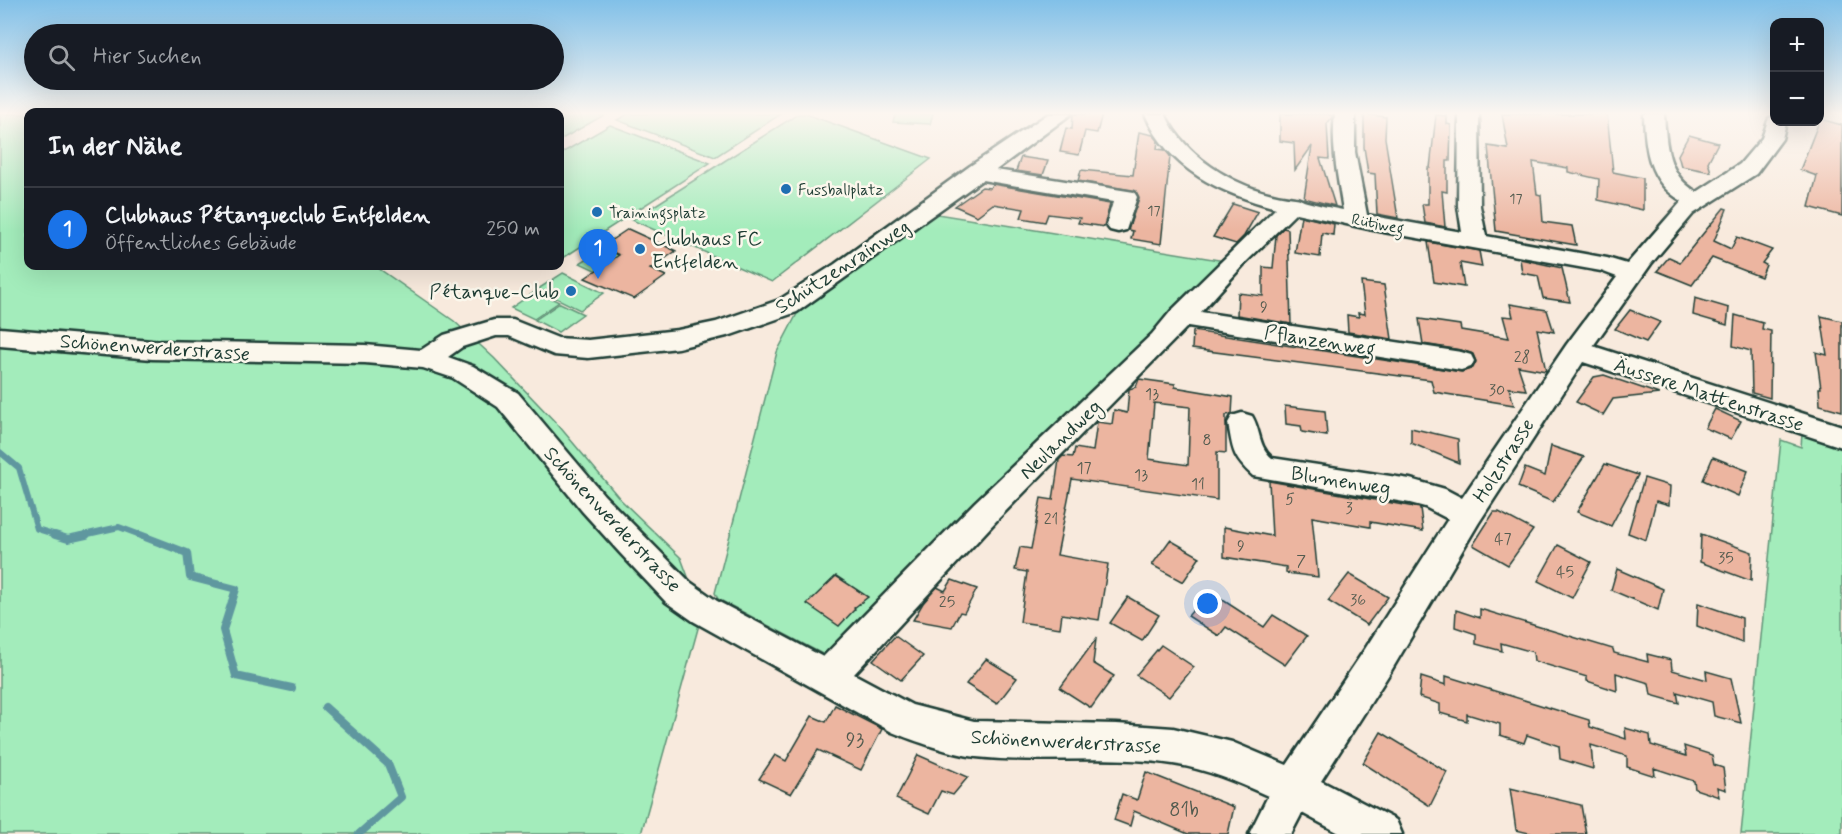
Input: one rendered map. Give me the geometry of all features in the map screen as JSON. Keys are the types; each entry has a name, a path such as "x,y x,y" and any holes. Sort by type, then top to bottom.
{"street":[{"name":"Schützenrainweg","path":"426,359 453,341 494,328 513,328 554,346 588,349 678,339 752,320 788,306 834,276 1004,153"},
{"name":"Rütiweg","path":"1182,153 1211,176 1293,204 1356,219 1607,265 1631,274"},
{"path":"1346,153 1356,219"},
{"path":"1469,153 1469,206 1475,241"},
{"path":"1656,153 1667,181 1679,192 1697,201"},
{"name":"Holzstrasse","path":"1269,834 1294,788 1378,660 1467,514 1576,350 1631,274 1685,209 1748,169 1761,153"},
{"path":"978,171 994,177 1126,197 1118,225"},
{"name":"Neulandweg","path":"828,676 986,511 1161,340 1180,317 1293,204"},
{"name":"Pflanzenweg","path":"1180,317 1461,361"},
{"name":"Schönenwerderstrasse","path":"0,338 152,350 365,354 426,359 463,372 508,400 593,503 678,592 705,611 905,720 974,739 1117,742 1173,746 1232,760 1294,788 1382,834"},
{"name":"Äussere Mattenstrasse","path":"1576,350 1842,437"},
{"name":"Blumenweg","path":"1242,423 1249,455 1263,468 1410,491 1434,497 1467,514"}],"green space":[{"path":"0,153 24,153 24,270 381,270 454,321 494,358 559,426 621,500 681,558 702,614 641,834 0,834"},
{"name":"Trainingsplatz","path":"564,153 683,153 710,163 564,257"},
{"path":"704,153 721,153 715,157"},
{"name":"Fussballplatz","path":"737,153 914,153 931,159 772,282 632,220"},
{"path":"931,213 1225,261 920,572 830,658 718,599 715,593 777,352 799,310"},
{"name":"Pétanque-Club","path":"604,248 645,267 622,283 580,263"},
{"name":"Pétanque-Club","path":"563,273 604,293 580,310 538,289"},
{"name":"Pétanque-Club","path":"536,291 559,302 534,319 511,308"},
{"name":"Pétanque-Club","path":"560,303 583,314 558,332 535,320"},
{"path":"1802,434 1842,447 1842,834 1741,834 1781,440 1801,447"}],"building":[{"path":"1136,153 1167,153 1170,156 1161,244 1131,239 1133,231 1128,230 1139,198 1136,191 1078,181 1081,170 1133,175"},
{"path":"1294,153 1307,153 1295,170"},
{"path":"1311,153 1329,153 1329,159 1320,158 1335,206 1304,198"},
{"path":"1365,153 1387,153 1398,218 1377,214 1375,174 1368,173"},
{"path":"1432,153 1450,153 1450,161 1447,161 1447,192 1442,191 1445,227 1425,223 1422,204 1428,204 1428,168 1430,168"},
{"path":"1489,153 1611,153 1613,172 1643,178 1643,210 1598,200 1599,179 1568,172 1568,168 1533,162 1537,194 1541,195 1543,222 1572,226 1576,245 1496,231"},
{"path":"1679,153 1713,153 1708,162 1711,172 1681,166"},
{"path":"1807,153 1842,153 1842,216 1809,207 1817,176 1800,170"},
{"path":"1021,157 1048,161 1043,175 1016,171"},
{"path":"992,184 1110,204 1105,227 1078,223 1080,218 1048,214 1045,222 1021,218 1024,209 993,204 977,216 955,206 982,187 990,188"},
{"path":"1233,204 1258,212 1244,236 1236,244 1213,237"},
{"path":"1724,208 1727,209 1714,241 1731,249 1737,237 1772,250 1762,263 1766,265 1761,277 1712,258 1692,285 1657,271 1669,257 1680,262"},
{"path":"1301,216 1334,224 1333,235 1322,233 1320,257 1295,253"},
{"path":"1283,228 1288,229 1291,324 1237,315 1238,293 1263,296 1263,267 1273,268 1276,235"},
{"path":"628,229 676,251 650,269 666,276 634,299 585,278 619,255 601,247"},
{"path":"1428,242 1479,251 1482,267 1460,263 1464,287 1434,282"},
{"path":"1520,259 1562,268 1570,302 1543,298 1538,276 1522,273"},
{"path":"1361,282 1384,285 1392,339 1348,332 1347,315 1359,317 1358,313 1365,314"},
{"path":"1695,298 1729,308 1727,325 1693,315"},
{"path":"1510,304 1547,310 1554,332 1537,329 1546,371 1518,366 1526,390 1509,388 1514,405 1434,392 1431,380 1192,349 1193,331 1462,372 1473,368 1476,362 1473,354 1423,344 1419,319 1460,325 1461,330 1509,338 1503,316 1513,317"},
{"path":"1630,310 1660,322 1646,342 1615,329"},
{"path":"1735,315 1763,323 1762,329 1771,331 1770,398 1752,393 1751,351 1733,346"},
{"path":"1821,316 1842,321 1842,411 1820,405 1819,388 1821,388 1816,352 1827,355"},
{"path":"1604,375 1659,394 1613,399 1603,415 1576,402 1594,377"},
{"path":"1139,379 1175,384 1175,387 1233,397 1232,414 1226,415 1226,453 1217,452 1217,500 1072,479 1057,555 1108,564 1099,620 1062,614 1060,628 1020,622 1027,572 1015,570 1020,547 1031,549 1041,498 1053,500 1059,460 1063,456 1073,457 1075,448 1093,451 1097,422 1112,424 1114,410 1127,413 1129,389 1136,387","holes":["1154,403 1190,407 1188,465 1149,459"]},
{"path":"1285,406 1325,411 1327,436 1302,432 1301,426 1286,424"},
{"path":"1715,409 1741,421 1731,439 1705,428"},
{"path":"1411,428 1458,439 1459,463 1411,443"},
{"path":"1551,446 1584,457 1553,502 1518,487 1525,468 1545,476"},
{"path":"1713,457 1748,471 1738,496 1703,480"},
{"path":"1605,464 1638,475 1611,526 1577,512"},
{"path":"1644,478 1670,486 1669,505 1656,501 1646,540 1628,533"},
{"path":"1269,481 1420,508 1423,531 1370,522 1370,527 1312,517 1318,577 1286,573 1286,567 1224,557 1224,527 1272,536"},
{"path":"1494,512 1499,512 1533,530 1508,565 1473,545"},
{"path":"1701,534 1752,552 1751,581 1700,562"},
{"path":"1170,540 1200,557 1183,582 1152,565"},
{"path":"1558,545 1591,562 1572,598 1538,581"},
{"path":"1617,569 1663,589 1658,610 1611,590"},
{"path":"1349,574 1388,597 1367,625 1328,601"},
{"path":"836,576 868,597 854,608 839,626 807,604"},
{"path":"952,580 977,589 964,613 960,612 952,627 913,620 923,603 937,587 945,591"},
{"path":"1209,591 1264,627 1273,615 1307,636 1285,665 1226,627 1219,636 1188,616"},
{"path":"1128,597 1159,615 1142,641 1110,623"},
{"path":"1698,603 1742,618 1742,643 1697,626"},
{"path":"1480,609 1613,649 1614,653 1648,662 1647,654 1671,660 1672,670 1707,680 1706,671 1731,678 1741,723 1714,716 1712,702 1677,692 1679,703 1651,695 1649,683 1616,673 1617,691 1587,681 1587,677 1534,661 1533,652 1501,643 1502,651 1476,644 1476,634 1455,627 1456,610 1480,618"},
{"path":"895,636 923,656 901,680 873,660"},
{"path":"1096,639 1093,663 1114,676 1091,708 1060,688"},
{"path":"1161,645 1194,667 1169,697 1136,675"},
{"path":"986,659 1017,678 997,704 966,684"},
{"path":"1446,676 1589,720 1590,727 1626,739 1625,728 1650,735 1651,745 1686,756 1684,746 1712,755 1714,765 1723,768 1726,790 1717,787 1719,797 1695,789 1694,781 1654,768 1655,776 1627,767 1627,756 1591,745 1593,769 1560,759 1559,746 1527,735 1524,743 1500,735 1500,724 1467,714 1467,721 1440,713 1440,704 1419,697 1421,677 1446,685"},
{"path":"835,705 882,729 861,770 818,750 791,794 759,779 775,755 786,761 812,716 826,722"},
{"path":"1381,732 1447,772 1430,806 1363,763"},
{"path":"918,755 968,777 953,795 941,791 929,814 896,799"},
{"path":"1146,772 1234,807 1228,834 1188,834 1134,811 1130,826 1114,820 1122,794 1137,800"},
{"path":"1510,788 1581,805 1586,834 1533,834 1516,830"}],"waterway":[{"path":"0,452 19,468 37,529 60,536"},
{"path":"79,536 119,527 143,536"},
{"path":"55,535 68,539 86,535"},
{"path":"140,535 187,553 190,577 236,589 223,630 236,676 292,688"},
{"path":"325,707 388,764 401,797 359,834"}],"place":[{"name":"Fussballplatz","path":"786,189"},
{"name":"Trainingsplatz","path":"597,212"},
{"name":"Clubhaus FC Entfelden","path":"640,249"},
{"name":"Clubhaus Pétanqueclub Entfelden","path":"598,279"},
{"name":"Pétanque-Club","path":"571,291"}]}
